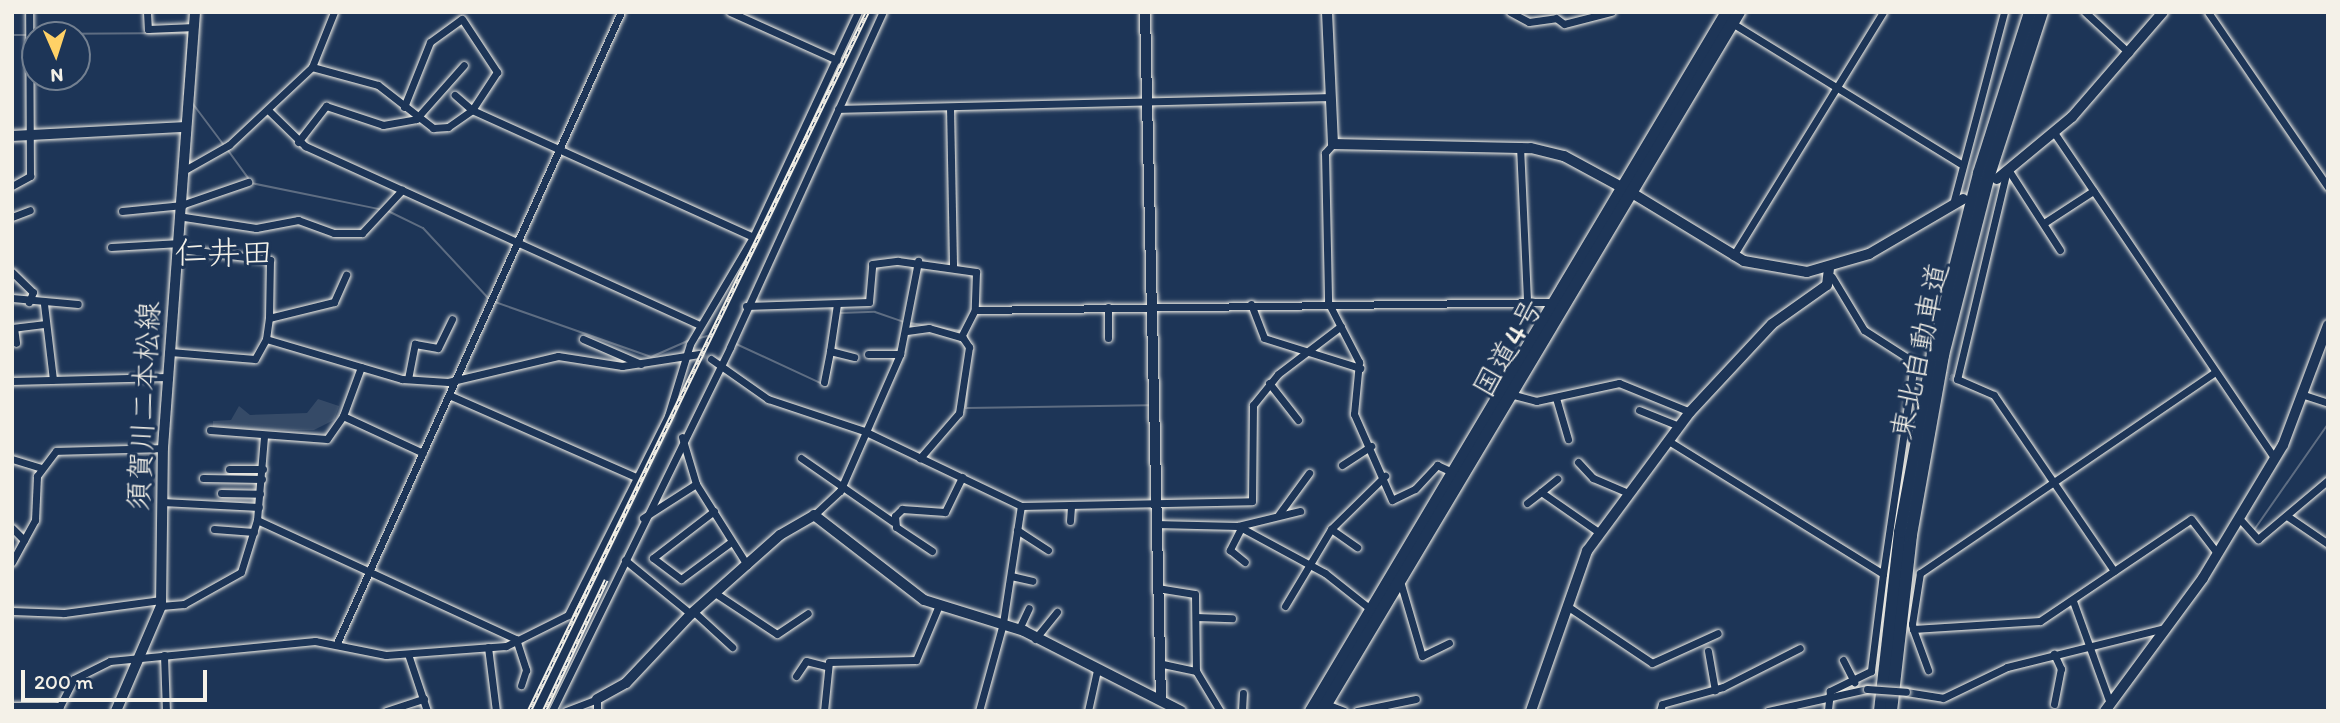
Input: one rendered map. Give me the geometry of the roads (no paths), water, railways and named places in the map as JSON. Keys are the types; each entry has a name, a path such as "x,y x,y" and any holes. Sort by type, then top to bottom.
{"highway":[{"path":"2005,104 2024,12"},
{"name":"東北自動車道","path":"1891,711 1931,415 2005,104 2030,12"},
{"name":"東北自動車道","path":"1880,711 1894,576 1922,412 1961,238 2005,104 2042,12"},
{"path":"2005,104 2048,12"},
{"name":"国道4号","path":"1311,711 1375,612 1733,16"},
{"name":"国道4号","path":"1507,392 1554,302 1627,190"},
{"name":"国道4号","path":"1324,707 1375,612 1400,580 1458,474"}],"main road":[{"path":"2004,175 2055,134 2163,12"},
{"path":"1627,190 1733,256 1784,271 1830,273 1869,254 1958,201"}],"street":[{"path":"12,186 30,176 29,12"},
{"path":"147,12 148,29 194,27"},
{"name":"須賀川二本松線","path":"116,711 161,603 163,448 167,377 184,217 183,172 195,12"},
{"path":"183,172 226,147 312,67 334,12"},
{"path":"337,643 621,12"},
{"path":"730,12 837,60"},
{"path":"12,706 62,708 85,671 140,656 337,643 408,654 488,647 519,643 568,615 679,390 689,347 699,325 753,237 858,12"},
{"path":"552,711 682,437 730,347 746,306 883,12"},
{"path":"1145,12 1156,588 1161,699"},
{"path":"1327,12 1329,97 1334,144"},
{"path":"1510,12 1529,22 1556,18 1564,24 1611,12"},
{"path":"1733,256 1838,91 1883,12"},
{"path":"1958,201 1960,163 2004,12"},
{"path":"2085,12 2129,53"},
{"path":"2208,12 2328,187"},
{"path":"1733,16 1838,91 1960,163"},
{"path":"312,67 378,85 416,119 444,128 472,110 497,69 462,19 430,42 404,107"},
{"path":"298,142 323,107 383,125 416,119 464,65"},
{"path":"455,95 472,110 753,237"},
{"path":"838,109 1329,97"},
{"path":"950,107 953,267"},
{"path":"268,110 298,142 699,325"},
{"path":"12,136 186,127"},
{"path":"2055,134 2274,458"},
{"path":"1458,474 1437,465 1395,500 1354,414 1360,368 1328,302 1325,153 1334,144 1520,146 1564,156 1627,190"},
{"path":"1520,146 1527,298"},
{"path":"2004,175 2044,223 2060,250"},
{"path":"2004,175 1957,379 1990,390 2114,571"},
{"path":"122,211 184,204 248,182"},
{"path":"184,217 256,228 298,220 342,234 366,232 389,210 402,190"},
{"path":"2044,223 2093,191"},
{"path":"12,217 30,210"},
{"path":"111,247 181,246 270,260 266,340 255,359 170,352"},
{"path":"746,306 871,301 876,262 918,261 978,274 975,310 961,337"},
{"path":"566,711 597,699 626,683 692,613 840,491 900,354 908,325 918,261"},
{"path":"12,272 33,292 29,302"},
{"path":"1531,711 1567,606 1600,533 1690,412 1772,324 1830,273 1864,330 1917,365 1883,574 1871,671 1827,695 1772,710"},
{"path":"269,318 334,302 346,275"},
{"path":"12,298 44,304 78,304"},
{"path":"975,310 1527,298 1554,302"},
{"path":"44,304 52,379"},
{"path":"824,382 837,304"},
{"path":"1251,304 1262,336 1360,368"},
{"path":"1108,307 1108,338"},
{"path":"408,379 415,344 438,348 452,320"},
{"path":"16,343 13,328 46,324"},
{"path":"908,325 961,337 969,347 962,405 920,458"},
{"path":"2108,708 2217,553 2274,458 2304,395 2328,325"},
{"path":"711,359 768,399 864,431 1021,506 1252,500 1252,409 1269,383 1304,351 1341,326"},
{"path":"583,339 641,364"},
{"path":"266,340 408,379 458,379 558,356 641,364 689,347"},
{"path":"689,347 699,354"},
{"path":"830,351 854,357"},
{"path":"868,354 900,354"},
{"path":"209,430 327,439 343,415 361,367"},
{"path":"1928,670 1913,629 1920,573 2215,372"},
{"path":"12,381 167,377"},
{"path":"1269,383 1298,420"},
{"path":"1507,392 1529,401 1556,398 1619,383 1690,412"},
{"path":"449,395 636,477"},
{"path":"2304,395 2328,403"},
{"path":"1556,398 1568,439"},
{"path":"1639,410 1679,426"},
{"path":"343,415 423,453"},
{"path":"12,611 64,613 161,603 184,604 241,572 257,520 264,436"},
{"path":"682,437 696,484 747,565"},
{"path":"1667,440 1883,574"},
{"path":"1342,466 1371,446"},
{"path":"12,562 34,520 41,468 64,448 163,448"},
{"path":"801,458 840,491 893,522 932,551"},
{"path":"12,459 41,468"},
{"path":"1578,462 1593,478 1628,493"},
{"path":"229,469 263,469"},
{"path":"1278,515 1309,473"},
{"path":"1285,606 1307,564 1331,530 1385,476"},
{"path":"893,522 902,509 945,512 962,477"},
{"path":"203,478 262,480"},
{"path":"1527,503 1557,479"},
{"path":"2237,516 2258,538 2328,480"},
{"path":"643,519 696,484"},
{"path":"1541,492 1600,533"},
{"path":"221,493 260,494"},
{"path":"162,502 259,507"},
{"path":"1070,521 1071,505"},
{"path":"979,711 1003,623 1021,506"},
{"path":"714,511 653,558 681,579 731,542"},
{"path":"1155,524 1240,527 1300,511"},
{"path":"814,515 886,574 939,605 1019,629 1181,711"},
{"path":"2287,516 2328,544"},
{"path":"1913,629 2037,622 2073,601 2191,519 2217,553"},
{"path":"257,520 519,643"},
{"path":"1240,527 1230,550 1245,562"},
{"path":"1240,527 1307,564 1375,612"},
{"path":"12,528 24,540"},
{"path":"214,529 254,532"},
{"path":"1017,530 1048,550"},
{"path":"1331,530 1357,547"},
{"path":"625,560 732,648"},
{"path":"1011,576 1032,580"},
{"path":"1400,580 1422,656 1449,643"},
{"path":"1156,588 1195,594 1196,671 1220,711"},
{"path":"715,593 777,634 808,613"},
{"path":"2073,601 2108,708"},
{"path":"824,711 826,666 834,659 916,660 939,605"},
{"path":"1567,606 1652,663 1718,633"},
{"path":"1019,629 1029,608"},
{"path":"1035,639 1057,612"},
{"path":"1196,617 1233,618"},
{"path":"1806,696 1867,689 1943,698 2007,667 2165,628"},
{"path":"519,643 526,674 521,685"},
{"path":"488,647 496,711"},
{"path":"1660,711 1662,704 1715,690 1800,648"},
{"path":"1708,651 1715,690"},
{"path":"408,654 428,711"},
{"path":"2054,654 2062,669 2054,704"},
{"path":"164,655 166,711"},
{"path":"1843,660 1854,682"},
{"path":"796,676 806,661 826,666"},
{"path":"1158,663 1196,671"},
{"path":"1088,711 1097,670"},
{"path":"1242,711 1243,693"},
{"path":"1827,695 1828,711"},
{"path":"386,711 424,699"},
{"path":"597,699 597,711"},
{"path":"1361,711 1416,699"},
{"path":"1324,707 1344,711"}],"waterway":[{"path":"91,34 188,33 184,95"},
{"path":"12,35 21,35"},
{"path":"193,104 223,144"},
{"path":"227,149 248,178"},
{"path":"251,183 379,209"},
{"path":"388,211 423,228 490,300"},
{"path":"495,302 651,357 690,340"},
{"path":"834,346 840,313 875,312 904,322"},
{"path":"910,323 960,331"},
{"path":"965,332 972,348"},
{"path":"695,339 708,336"},
{"path":"734,343 827,386 832,362"},
{"path":"968,378 966,408 1149,405"},
{"path":"2254,530 2328,424"}],"tunnel":[{"path":"1920,366 1957,379"}],"railway":[{"path":"529,711 867,12"},
{"path":"544,711 606,580"}],"district":[{"name":"仁井田","path":"224,253"}]}
